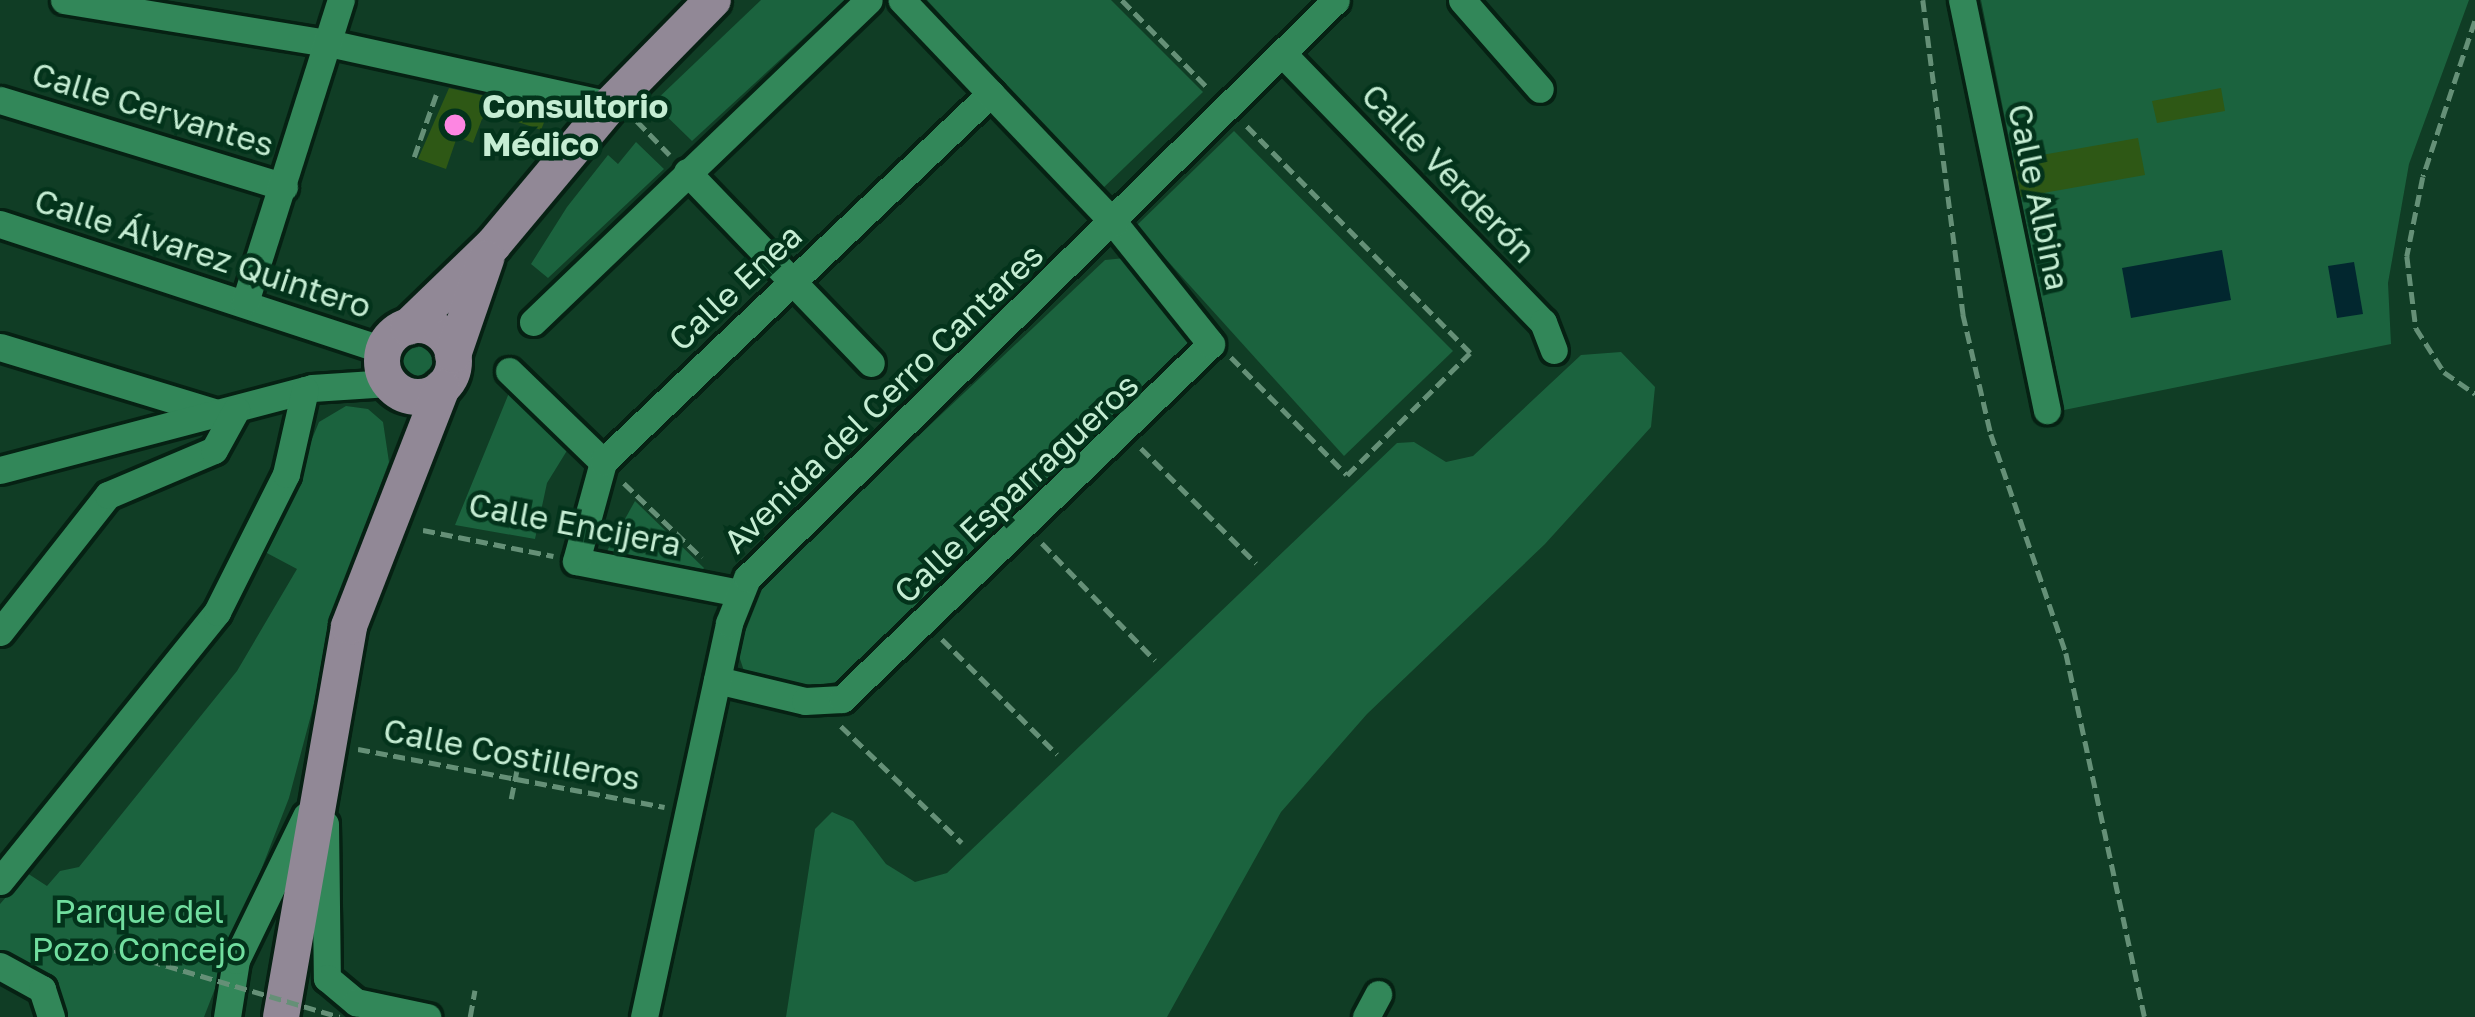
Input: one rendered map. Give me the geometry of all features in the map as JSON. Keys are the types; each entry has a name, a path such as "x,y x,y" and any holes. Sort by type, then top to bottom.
{"main road":[{"path":"394,363 700,4"},
{"path":"281,1017 358,592 448,371 493,245"},
{"path":"394,363 441,334 448,371"},
{"path":"394,363 420,398 448,371"},
{"path":"394,363 407,436 402,477"}],"street":[{"path":"64,0 333,44 613,103"},
{"path":"245,302 333,44 341,0"},
{"path":"532,322 868,0"},
{"path":"902,0 1114,223 1211,344"},
{"name":"Avenida del Cerro Cantares","path":"644,1017 717,680 739,593 753,570 1114,223 1336,0"},
{"path":"1462,0 1540,89"},
{"name":"Calle Albina","path":"1962,0 2047,410"},
{"name":"Calle Verderón","path":"1282,52 1543,322 1554,350"},
{"name":"Calle Enea","path":"602,462 991,93"},
{"name":"Calle Cervantes","path":"0,100 284,188"},
{"path":"687,172 871,363"},
{"name":"Calle Álvarez Quintero","path":"0,224 245,302 394,363"},
{"name":"Calle Esparragueros","path":"717,680 805,701 842,699 1126,434 1211,344"},
{"path":"0,347 228,412"},
{"path":"0,470 228,412 394,363"},
{"name":"Calle Encijera","path":"509,371 602,462"},
{"path":"0,881 217,611 286,474 309,389"},
{"path":"0,632 108,495 214,450 228,412"},
{"path":"576,561 602,462"},
{"name":"Calle Encijera","path":"576,561 739,593"},
{"path":"321,781 324,968 342,1006 427,1017"},
{"path":"227,1017 236,960 321,781"},
{"path":"0,966 42,989 51,1017"}],"path":[{"path":"1122,0 1470,353 1347,475 1245,367 1211,344"},
{"path":"1923,0 1963,314 1991,434 2066,653 2144,1017"},
{"path":"2475,21 2423,177 2407,256 2416,328 2444,372 2475,394"},
{"path":"414,157 446,66"},
{"path":"613,103 687,172"},
{"path":"1126,434 1256,563"},
{"name":"Calle Encijera","path":"602,462 739,593"},
{"path":"1027,527 1155,660"},
{"name":"Calle Encijera","path":"437,533 576,561"},
{"path":"926,623 1057,754"},
{"path":"840,725 962,843"},
{"name":"Calle Costilleros","path":"327,743 688,812"},
{"path":"512,799 518,759"},
{"path":"98,945 342,1006"},
{"path":"470,1017 476,990"}],"green space":[{"path":"761,0 845,0 692,141 653,103"},
{"path":"927,0 1111,0 1203,92 1101,190"},
{"path":"1981,0 2469,0 2409,164 2388,283 2391,344 2064,410"},
{"path":"1234,131 1453,351 1344,456 1136,226"},
{"path":"636,142 664,169 548,278 531,264 567,207 608,155 618,164"},
{"path":"1125,258 1195,335 1184,352 839,681 810,688 744,671 735,644 753,592 1105,260"},
{"path":"418,337 434,344 441,360 434,376 418,383 402,376 395,360 402,344"},
{"path":"1621,352 1655,387 1651,427 1545,544 1367,714 1281,812 1167,1017 786,1017 815,829 832,812 853,821 886,864 915,882 947,873 1397,443 1414,442 1446,462 1473,456 1581,355"},
{"path":"511,388 568,449 547,483 535,539 455,525"},
{"name":"Parque del Pozo Concejo","path":"346,406 368,409 383,422 389,462 351,564 289,798 204,1017 61,1017 60,990 0,956 0,904 27,873 47,886 60,871 79,867 237,671 297,569 265,552 319,422"},
{"path":"635,501 704,568 697,577 602,560"}],"water":[{"path":"2222,250 2231,300 2131,318 2122,268"},
{"path":"2354,262 2363,314 2337,318 2328,266"}],"building":[{"name":"Consultorio Médico","path":"449,88 549,110 541,130 492,113 482,119 473,143 457,137 446,169 418,159"},
{"path":"2221,88 2225,111 2157,123 2152,101"},
{"path":"2138,138 2145,175 2021,197 2014,160"}],"place":[{"name":"Consultorio Médico","path":"455,125"}]}
